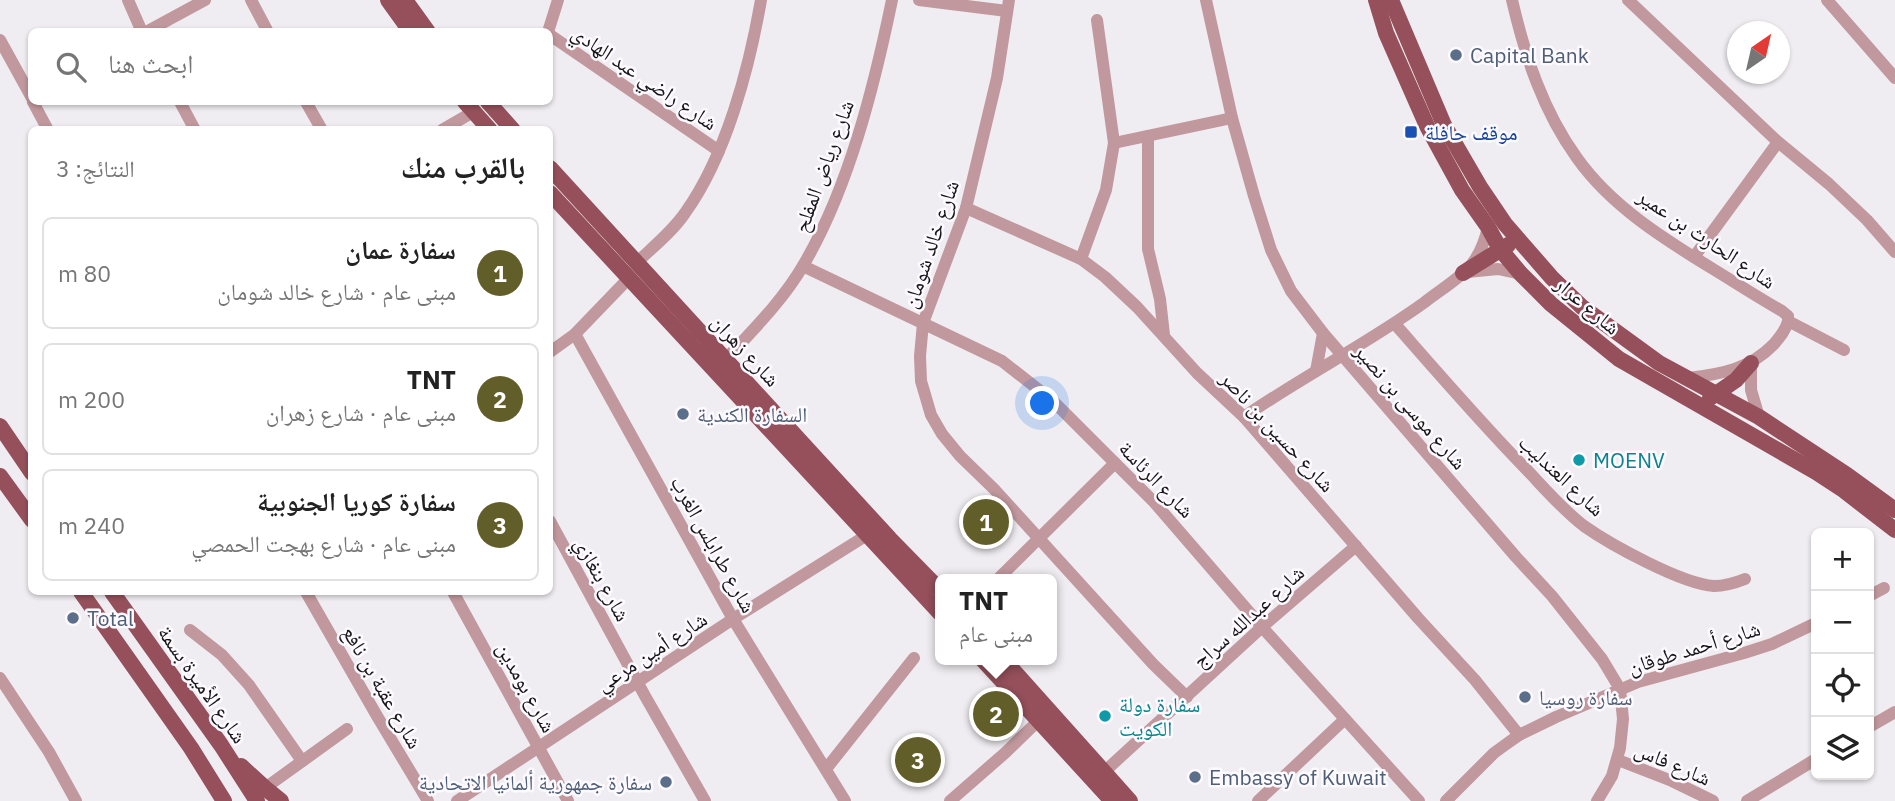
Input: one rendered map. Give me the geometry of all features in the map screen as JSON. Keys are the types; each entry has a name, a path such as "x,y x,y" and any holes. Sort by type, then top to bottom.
{"main road":[{"path":"388,0 408,28"},
{"path":"405,0 425,28"},
{"name":"شارع عرار","path":"1376,0 1387,33 1427,126 1462,190 1500,249 1521,274 1551,304 1619,359 1842,489 1895,530"},
{"name":"شارع عرار","path":"1391,0 1444,125 1505,224 1552,278 1582,307 1658,363 1759,417 1895,510"},
{"path":"493,105 510,126"},
{"path":"469,107 486,126"},
{"name":"شارع زهران","path":"553,172 935,585"},
{"name":"شارع زهران","path":"553,196 935,608"},
{"path":"1463,273 1500,249 1520,241"},
{"path":"1698,404 1736,380 1751,363"},
{"path":"0,426 28,467"},
{"path":"0,476 28,514"},
{"path":"83,595 191,748 224,801"},
{"name":"شارع الأميرة بسمة","path":"114,595 221,745 261,794 281,801"},
{"path":"988,665 1112,801"},
{"path":"1008,665 1130,801"}],"street":[{"path":"128,0 142,28"},
{"path":"152,28 205,0"},
{"path":"251,0 266,28"},
{"path":"550,28 558,0"},
{"path":"636,263 684,214 701,188 719,151 750,55 761,0"},
{"name":"شارع رياض المفلح","path":"726,359 783,295 820,234 845,174 868,98 892,0"},
{"path":"919,0 1008,6"},
{"name":"شارع موسى بن نصير","path":"1206,0 1231,118 1271,250 1291,291 1343,356 1552,596 1602,659 1620,689 1623,719 1618,761 1597,801"},
{"name":"شارع الحارث بن عمير","path":"1512,0 1537,87 1557,127 1578,160 1601,186 1653,230 1782,311 1788,316 1788,321 1844,350"},
{"path":"1628,0 1778,142 1867,220 1895,252"},
{"path":"1827,0 1895,78"},
{"name":"شارع خالد شومان","path":"1008,6 997,78 965,208 923,323 921,382 931,415 942,435 960,457 994,489 1153,664 1187,697"},
{"path":"1081,259 1106,190 1114,143 1097,20"},
{"name":"شارع راضي عبد الهادي","path":"553,36 719,151"},
{"path":"0,40 28,89"},
{"path":"36,105 46,126"},
{"path":"182,105 193,126"},
{"path":"308,105 320,126"},
{"path":"447,126 469,107"},
{"path":"1114,143 1231,118"},
{"path":"1148,136 1148,249 1160,299 1164,335"},
{"path":"1694,257 1778,142"},
{"name":"شارع حسين بن ناصر","path":"965,208 1081,259 1105,277 1164,335 1197,373 1244,417 1475,680 1519,735"},
{"path":"1244,417 1395,324 1463,273 1477,257 1488,227"},
{"name":"شارع الرئاسة","path":"803,266 1002,362 1053,401 1154,502 1419,801"},
{"path":"1463,273 1486,269 1521,274"},
{"path":"553,350 575,334 628,279"},
{"path":"1688,379 1751,363 1780,337 1788,321"},
{"name":"شارع العندليب","path":"1395,324 1507,449 1563,508 1584,525 1674,575 1713,586 1745,579"},
{"path":"1316,371 1324,333"},
{"name":"شارع طرابلس الغرب","path":"575,334 733,619 845,801"},
{"path":"1751,363 1751,390 1759,417"},
{"path":"1004,574 1115,463"},
{"name":"شارع بنغازي","path":"553,526 705,801"},
{"name":"شارع أمين مرعي","path":"457,801 733,619 867,535"},
{"name":"شارع عبدالله سراج","path":"1104,772 1262,627 1356,546"},
{"path":"1874,593 1884,588"},
{"name":"شارع عقبة بن نافع","path":"308,595 428,801"},
{"name":"شارع بومدين","path":"455,595 568,801"},
{"name":"شارع أحمد طوقان","path":"1446,801 1494,753 1519,735 1620,689 1656,676 1772,644 1811,625"},
{"path":"190,630 222,655 249,685 302,761"},
{"path":"826,769 914,658"},
{"path":"0,678 49,752 76,801"},
{"path":"1874,724 1895,712"},
{"path":"1258,801 1345,719"},
{"path":"950,801 1038,721"},
{"path":"261,794 347,729"},
{"name":"شارع فاس","path":"1618,761 1672,781 1713,801"},
{"path":"1747,801 1811,762"}],"place":[{"name":"Capital Bank","path":"1456,55"},
{"name":"موقف حافلة","path":"1411,132"},
{"name":"السفارة الكندية","path":"683,414"},
{"name":"MOENV","path":"1579,460"},
{"name":"سفارة عمان","path":"986,522"},
{"name":"Total","path":"73,618"},
{"name":"سفارة روسيا","path":"1525,697"},
{"name":"TNT","path":"996,714"},
{"name":"سفارة دولة الكويت","path":"1105,716"},
{"name":"سفارة كوريا الجنوبية","path":"918,760"},
{"name":"Embassy of Kuwait","path":"1195,777"},
{"name":"سفارة جمهورية ألمانيا الاتحادية","path":"666,782"}]}
